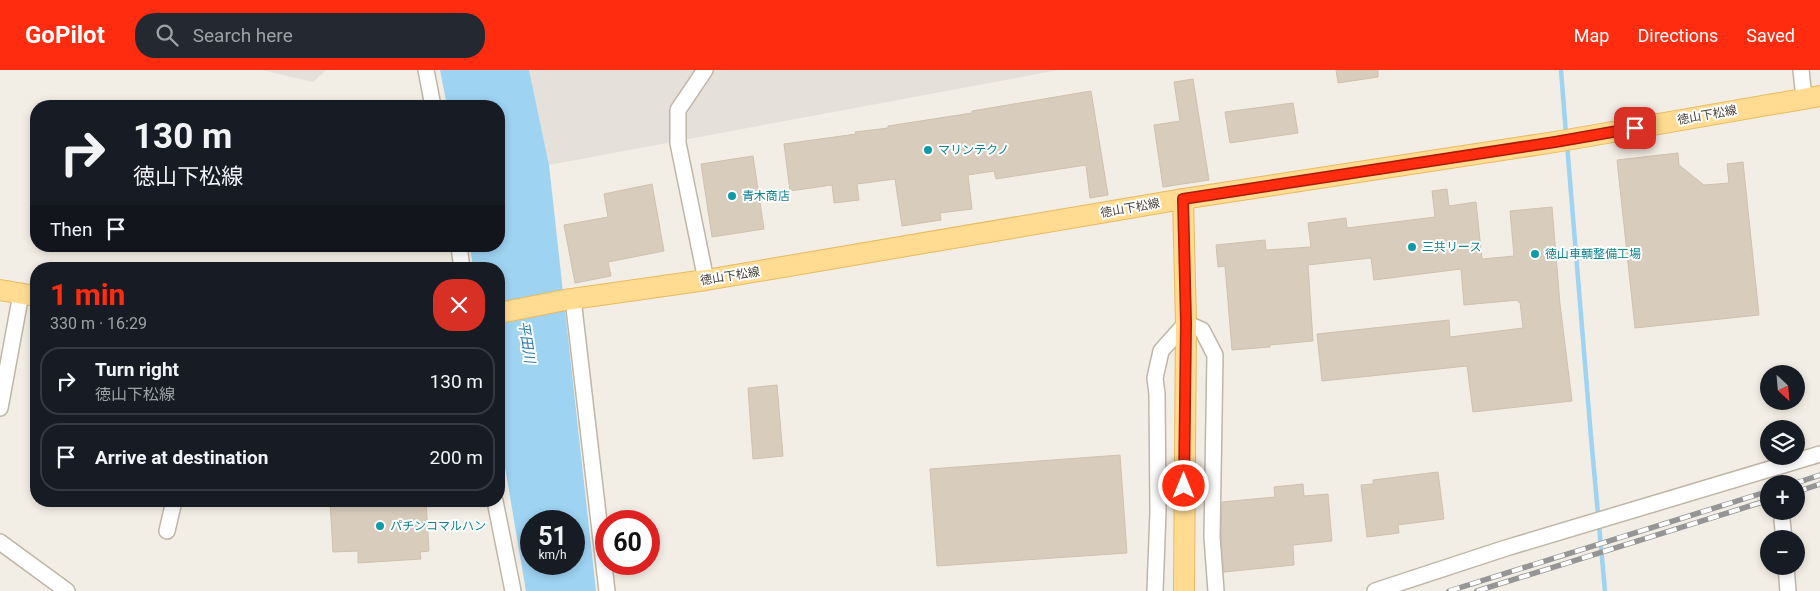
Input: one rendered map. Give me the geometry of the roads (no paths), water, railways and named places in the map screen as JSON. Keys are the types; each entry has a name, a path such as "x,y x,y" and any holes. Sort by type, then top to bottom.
{"main road":[{"name":"徳山下松線","path":"505,312 569,299 706,280 1183,199 1555,142 1812,97"},
{"path":"1183,199 1186,323 1184,591"},
{"path":"0,290 28,295"}],"street":[{"path":"426,70 432,100"},
{"path":"705,70 678,110 678,143 706,280"},
{"path":"1801,70 1812,97"},
{"path":"0,408 28,295"},
{"path":"569,299 606,591"},
{"path":"1155,591 1158,511 1157,394 1155,378 1161,351 1186,323 1202,330 1215,355 1212,537 1216,591"},
{"path":"1375,591 1506,548 1820,454"},
{"path":"167,531 173,507"},
{"path":"496,507 513,591"},
{"path":"1782,520 1783,530"},
{"path":"0,542 66,591"},
{"path":"1787,575 1788,591"}],"water":[{"name":"平田川","path":"440,70 529,70 549,165 596,591 526,591 523,575 585,575 585,510 520,510 520,556 505,467 505,262 472,262 471,252 505,252 505,100 446,100"}],"waterway":[{"path":"1561,70 1566,134"},
{"path":"1567,144 1605,591"}],"railway":[{"path":"1805,480 1820,475"},
{"path":"1805,489 1820,484"},
{"path":"1449,591 1760,494"},
{"path":"1477,591 1760,503"}],"place":[{"name":"マリンテクノ","path":"928,150"},
{"name":"青木商店","path":"732,196"},
{"name":"三共リース","path":"1412,247"},
{"name":"徳山車輌整備工場","path":"1535,254"},
{"name":"パチンコマルハン","path":"380,526"}]}
